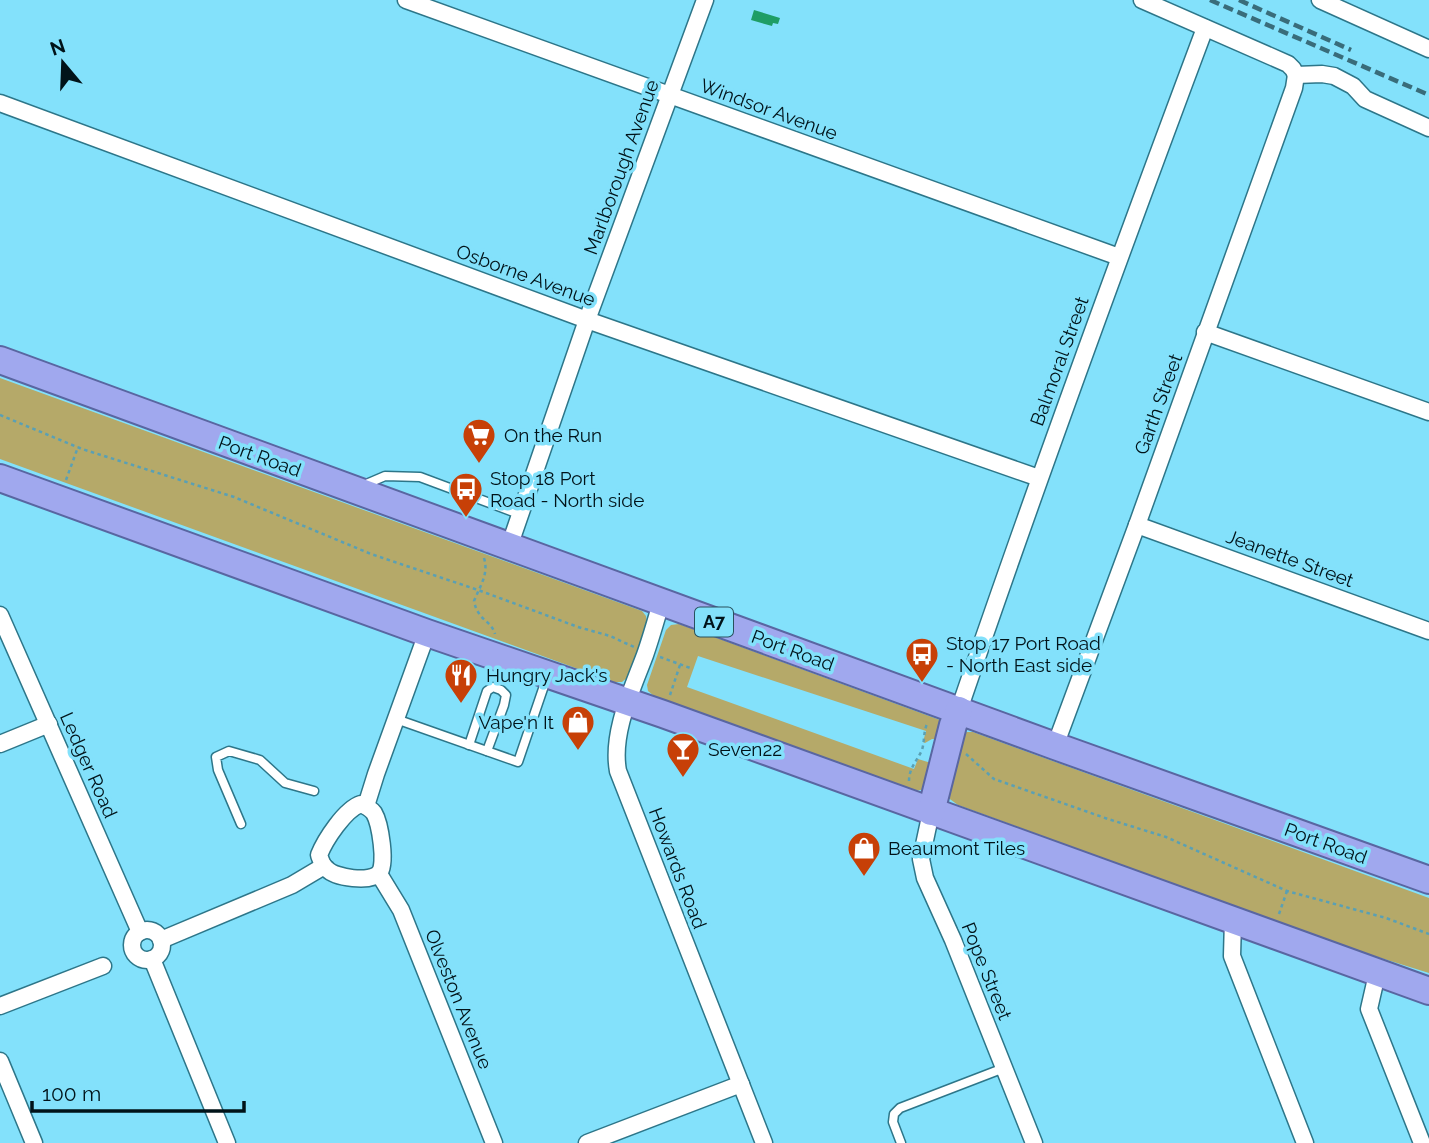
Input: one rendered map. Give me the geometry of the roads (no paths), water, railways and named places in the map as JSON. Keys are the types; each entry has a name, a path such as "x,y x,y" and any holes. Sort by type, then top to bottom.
{"highway":[{"name":"Port Road","path":"0,360 352,490 497,550 661,603 1429,880"},
{"path":"0,478 427,633 628,702 1233,919 1429,992"},
{"path":"931,812 959,710"}],"street":[{"name":"Windsor Avenue","path":"406,0 443,6 670,96 1119,257"},
{"name":"Marlborough Avenue","path":"497,550 519,514 705,0"},
{"path":"1142,0 1288,64 1296,75 1334,76 1353,86 1365,99 1429,128"},
{"path":"1320,0 1429,49"},
{"name":"Balmoral Street","path":"959,710 1039,478 1205,28"},
{"name":"Garth Street","path":"1055,747 1294,88 1296,75"},
{"name":"Osborne Avenue","path":"0,103 587,320 1039,478"},
{"path":"1206,332 1429,412"},
{"name":"Jeanette Street","path":"1137,525 1429,631"},
{"name":"Howards Road","path":"661,603 628,702 615,756 618,771 764,1143"},
{"name":"Ledger Road","path":"0,615 140,932"},
{"path":"366,806 427,633"},
{"path":"0,744 48,724"},
{"path":"355,806 366,806 379,826 383,860 379,874 359,879 334,875 324,866 319,855 323,844 355,806"},
{"name":"Pope Street","path":"931,812 921,859 925,878 953,940 1034,1143"},
{"path":"161,940 292,884 324,866"},
{"name":"Olveston Avenue","path":"379,874 401,909 494,1143"},
{"path":"1233,919 1232,956 1305,1143"},
{"path":"152,931 161,940 160,952 152,959 143,960 133,952 131,945 140,932 152,931"},
{"path":"152,959 227,1143"},
{"path":"0,1006 103,966"},
{"path":"1377,974 1368,1009 1422,1143"},
{"path":"0,1061 34,1143"},
{"path":"587,1143 741,1084"}],"lane":[{"path":"352,490 385,476 420,477 519,514"},
{"path":"396,719 518,762 548,674"},
{"path":"469,745 487,691 493,687 506,695 487,751"},
{"path":"241,824 218,770 216,757 229,751 260,760 285,783 314,791"},
{"path":"901,1143 893,1122 894,1114 900,1108 1004,1068"}],"railway":[{"path":"1210,0 1429,95"},
{"path":"1239,0 1351,50"}],"place":[{"name":"On the Run","path":"479,465"},
{"name":"Stop 18 Port Road - North side","path":"466,519"},
{"name":"Stop 17 Port Road - North East side","path":"922,684"},
{"name":"Hungry Jack's","path":"461,705"},
{"name":"Vape'n It","path":"578,752"},
{"name":"Seven22","path":"683,779"},
{"name":"Beaumont Tiles","path":"864,878"}]}
